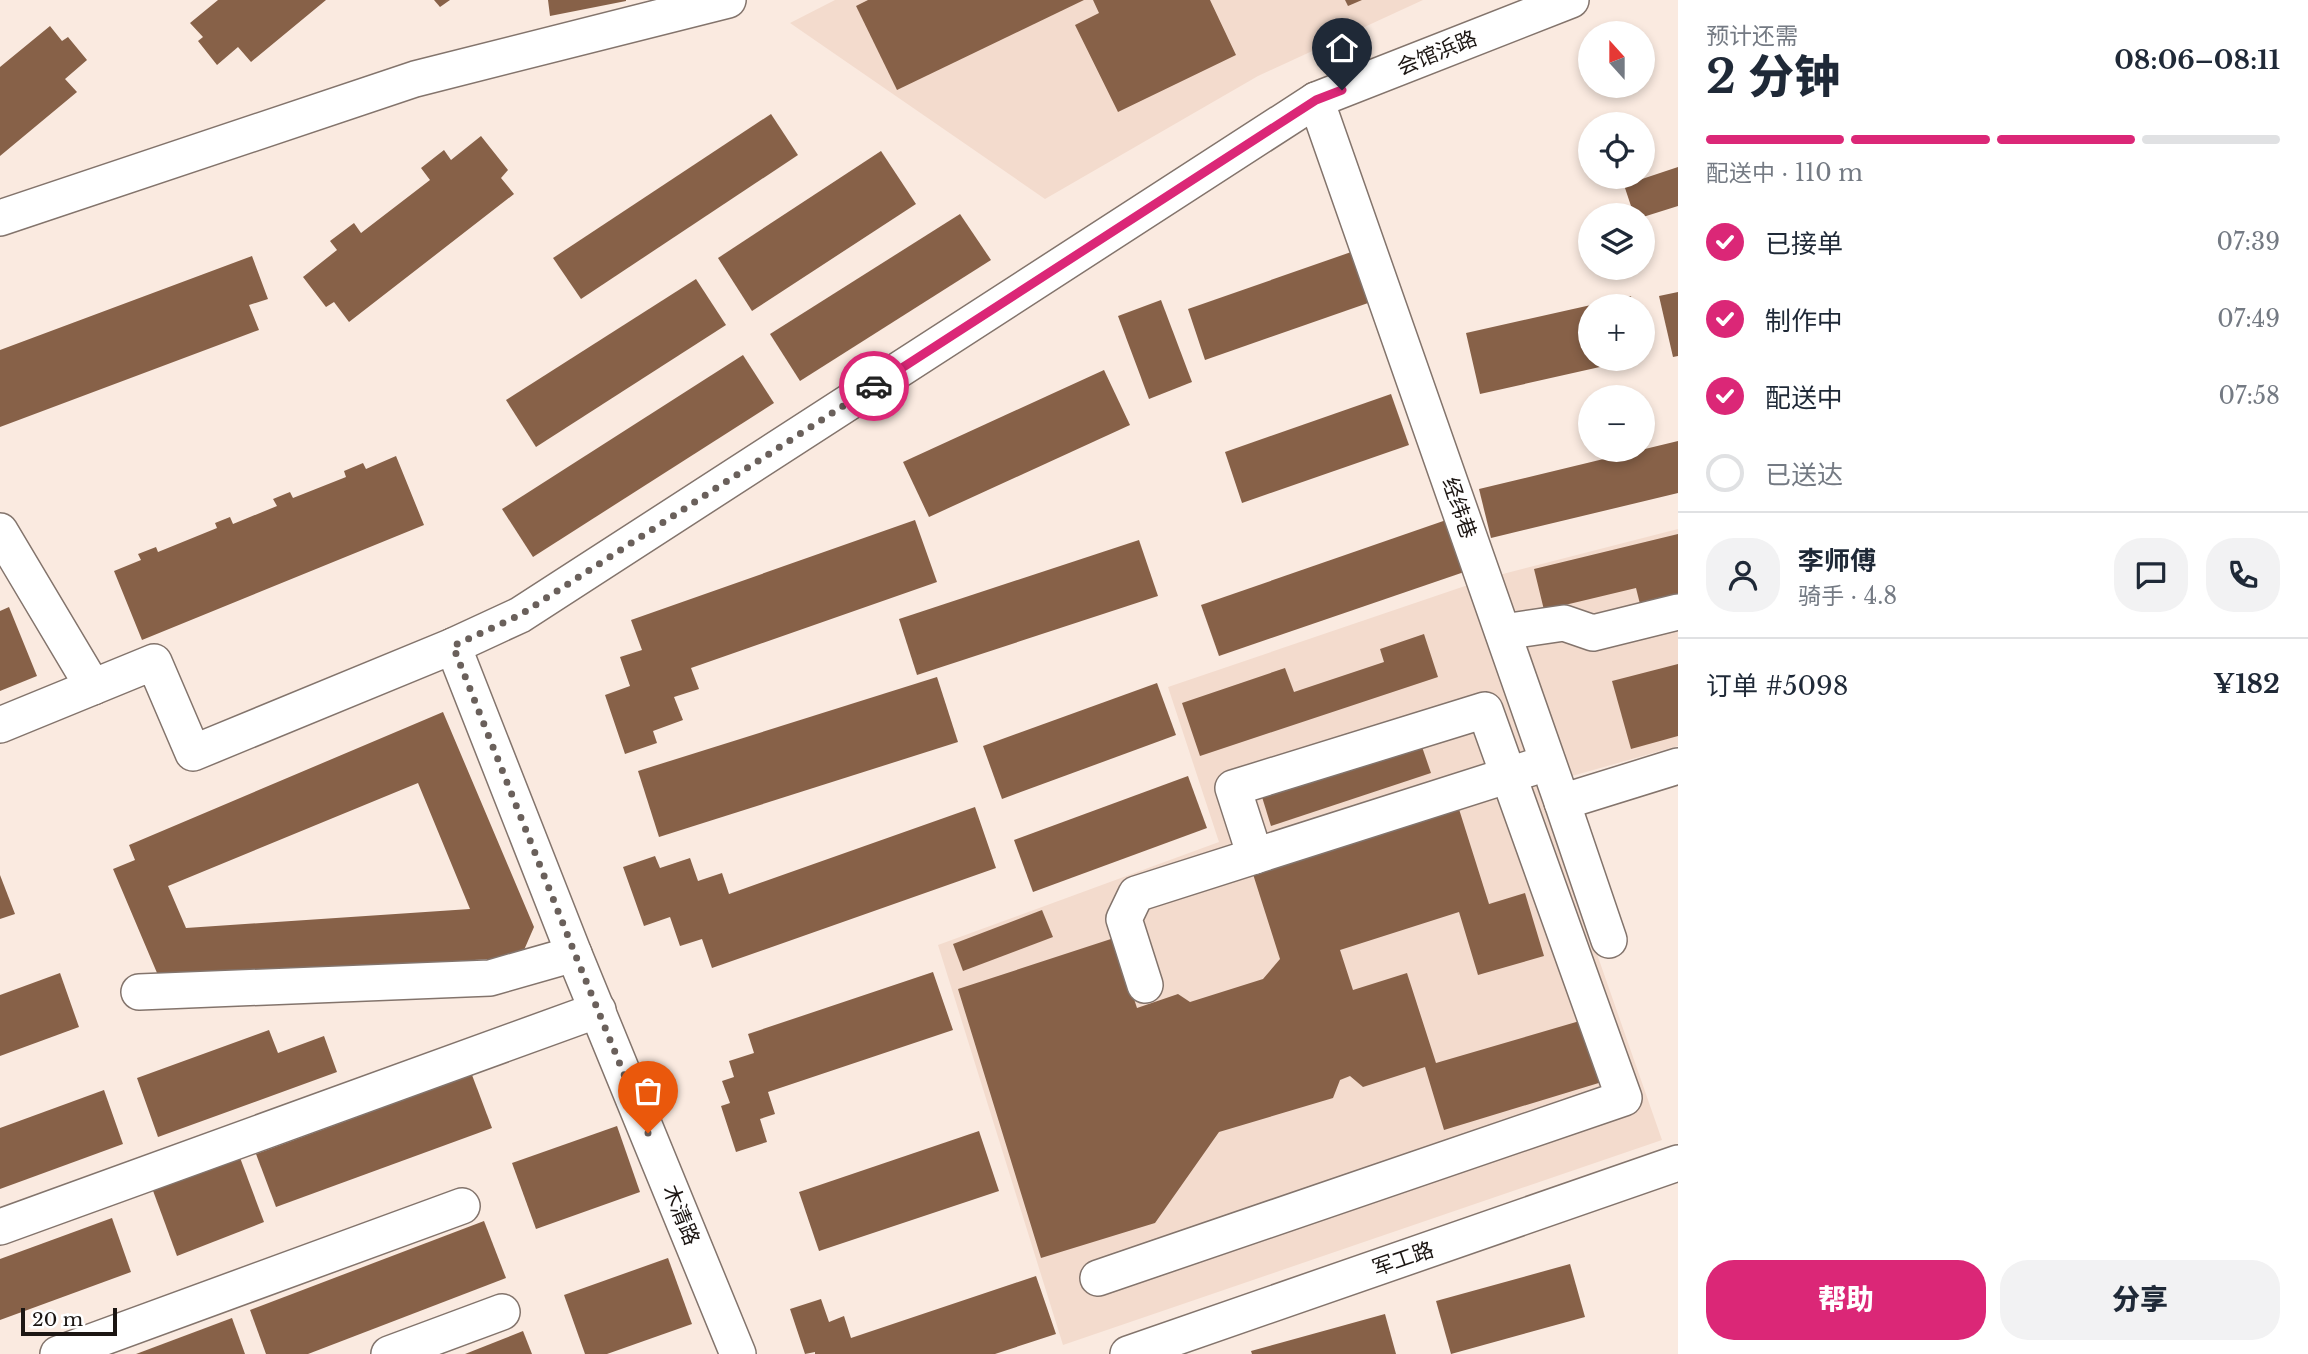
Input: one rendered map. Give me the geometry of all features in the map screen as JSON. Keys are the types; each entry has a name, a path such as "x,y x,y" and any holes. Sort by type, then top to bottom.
{"street":[{"path":"0,218 415,79 728,0"},
{"name":"会馆浜路","path":"93,687 154,662 193,753 453,646 520,615 1316,100 1571,0"},
{"name":"经纬巷","path":"1316,100 1609,940"},
{"path":"0,531 93,687 0,724"},
{"path":"1503,632 1564,623 1593,633 1678,612"},
{"name":"木清路","path":"453,646 738,1354"},
{"path":"1098,1278 1624,1098 1485,710 1233,788 1255,856"},
{"path":"1145,985 1124,919 1136,894 1548,763"},
{"path":"1562,802 1678,766"},
{"path":"139,992 490,978 575,954"},
{"path":"0,1227 598,1010"},
{"name":"军工路","path":"1128,1354 1678,1163"},
{"path":"58,1354 462,1206"},
{"path":"389,1354 502,1312"}],"shaded area":[{"path":"835,0 1423,0 1258,76 1045,199 790,23"},
{"path":"1678,529 1678,746 1572,776 1562,774 1499,575"},
{"path":"1468,585 1662,1140 1063,1345 938,945 1219,842 1168,687"}],"building":[{"path":"218,0 326,0 251,62 238,47 217,65 198,41 203,37 190,23"},
{"path":"434,0 450,0 440,7"},
{"path":"548,0 626,0 626,1 550,16"},
{"path":"868,0 1084,0 897,90 856,6"},
{"path":"1093,0 1210,0 1236,55 1118,112 1075,25 1099,13"},
{"path":"1345,0 1362,0 1348,6"},
{"path":"50,26 62,41 68,37 87,60 65,79 77,92 0,156 0,67"},
{"path":"771,114 798,155 581,299 553,258"},
{"path":"481,136 508,170 501,178 514,194 349,322 334,302 326,307 303,277 337,250 330,241 354,223 361,233 430,180 421,168 444,150 451,160"},
{"path":"881,151 916,204 752,311 718,258"},
{"path":"1678,167 1678,206 1655,213 1655,203 1630,203 1625,189 1655,189 1655,175"},
{"path":"960,214 991,260 800,381 770,334"},
{"path":"1354,251 1371,302 1205,360 1188,309"},
{"path":"252,256 268,299 249,305 259,330 0,427 0,350"},
{"path":"696,279 726,325 536,447 506,400"},
{"path":"1678,292 1678,356 1673,357 1659,296"},
{"path":"1161,300 1192,382 1149,399 1118,316"},
{"path":"1578,308 1578,371 1582,371 1480,394 1466,333"},
{"path":"743,355 774,403 533,557 502,509"},
{"path":"1104,370 1130,425 929,517 903,462"},
{"path":"1391,394 1409,445 1242,503 1225,452"},
{"path":"1678,441 1678,493 1491,538 1479,489 1591,462 1655,462 1655,447"},
{"path":"396,456 424,525 142,640 114,571 141,560 138,554 156,547 158,552 217,528 215,523 230,517 233,524 277,506 273,499 290,492 293,498 346,477 344,471 363,463 366,469"},
{"path":"1452,518 1470,570 1219,656 1201,605"},
{"path":"915,520 937,582 691,668 699,689 674,697 683,720 653,731 657,743 625,754 605,695 630,686 620,657 642,650 631,620"},
{"path":"1678,534 1678,595 1640,604 1636,588 1544,610 1534,569"},
{"path":"1139,540 1158,596 917,675 899,619"},
{"path":"9,607 37,676 0,691 0,611"},
{"path":"1424,634 1438,677 1200,756 1182,703 1285,668 1294,692 1384,662 1380,649"},
{"path":"1678,664 1678,736 1631,749 1612,681"},
{"path":"937,677 958,742 659,837 638,771"},
{"path":"1157,683 1176,735 1002,799 983,746"},
{"path":"443,712 534,927 521,957 160,980 113,869 135,860 129,845","holes":["418,783 470,909 186,928 168,886"]},
{"path":"1421,744 1431,773 1271,826 1262,797"},
{"path":"1188,776 1207,828 1033,892 1014,840"},
{"path":"1458,806 1489,904 1525,893 1544,956 1478,975 1459,912 1340,950 1353,990 1407,973 1436,1063 1583,1020 1602,1082 1444,1130 1425,1067 1363,1087 1350,1076 1340,1080 1333,1098 1219,1132 1155,1223 1041,1258 958,989 1114,938 1137,1008 1178,994 1190,1002 1263,979 1280,959 1252,871"},
{"path":"975,807 996,868 712,968 702,939 680,946 670,917 644,926 623,867 655,856 660,868 690,858 698,881 722,873 729,894"},
{"path":"0,875 15,914 0,919"},
{"path":"1042,910 1053,937 963,971 953,944"},
{"path":"933,972 953,1030 768,1092 775,1114 760,1119 767,1142 736,1152 721,1106 730,1103 722,1081 734,1077 729,1061 754,1053 748,1034"},
{"path":"60,973 79,1027 0,1056 0,995"},
{"path":"269,1030 278,1053 324,1036 337,1072 158,1137 137,1078"},
{"path":"472,1075 492,1128 276,1207 256,1154"},
{"path":"104,1090 123,1144 0,1189 0,1128"},
{"path":"617,1126 640,1192 536,1229 512,1163"},
{"path":"979,1131 999,1191 819,1251 799,1192"},
{"path":"239,1155 264,1222 177,1256 152,1188"},
{"path":"112,1218 131,1272 0,1320 0,1259"},
{"path":"484,1221 506,1278 308,1354 266,1354 250,1310"},
{"path":"668,1258 692,1324 607,1354 585,1354 564,1295"},
{"path":"1570,1264 1585,1317 1451,1354 1436,1301"},
{"path":"1036,1276 1056,1334 995,1354 805,1354 790,1309 821,1299 829,1322 844,1316 851,1338"},
{"path":"1385,1314 1396,1354 1252,1354 1251,1351"},
{"path":"232,1318 245,1354 136,1354"},
{"path":"523,1331 532,1354 465,1354"}],"way so far":[{"path":"648,1133 453,646 520,615 874,386"}],"route":[{"path":"874,386 1316,100 1342,90"}]}
